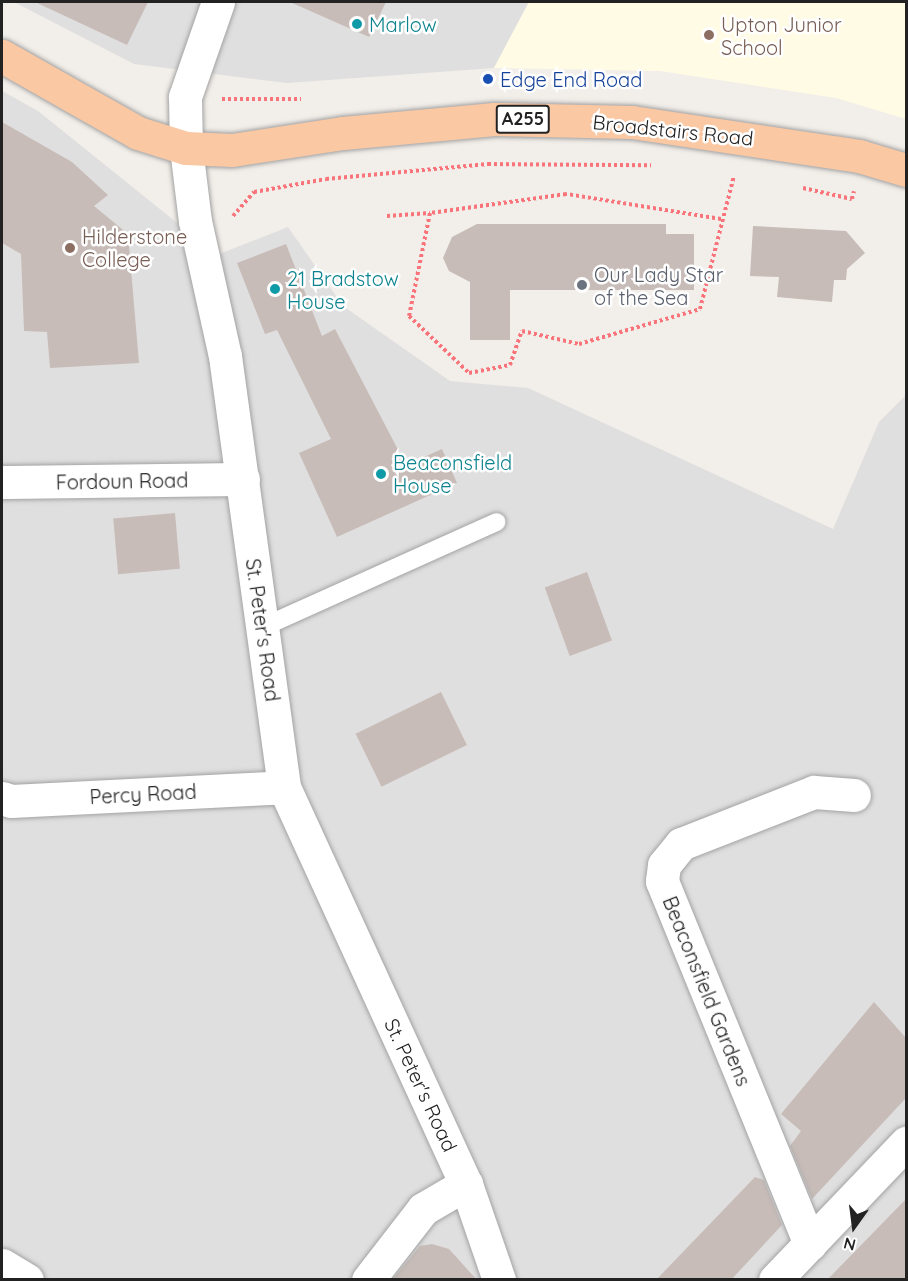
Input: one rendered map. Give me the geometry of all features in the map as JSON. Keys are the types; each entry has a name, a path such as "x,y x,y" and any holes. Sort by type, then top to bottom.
{"main road":[{"name":"A255","path":"2,56 138,133 186,148"},
{"name":"Broadstairs Road","path":"186,148 232,150 343,133 494,119 632,122 860,156 906,170"}],"street":[{"path":"186,148 185,97 218,2"},
{"name":"St. Peter's Road","path":"186,148 195,221 225,356 285,787 466,1184 499,1280"},
{"name":"Fordoun Road","path":"2,482 243,479"},
{"name":"Percy Road","path":"2,798 11,801 285,787"},
{"name":"Beaconsfield Gardens","path":"810,1244 662,880 664,865 681,844 814,792 854,795"},
{"path":"775,1280 906,1143"},
{"path":"368,1280 423,1209 466,1184"},
{"path":"2,1265 27,1280"}],"lane":[{"path":"263,627 497,522"}],"path":[{"path":"195,221 231,219 254,192 326,179 488,164 661,166"},
{"path":"724,171 746,174"},
{"path":"430,213 409,316 469,374 510,365 522,331 579,344 700,309 721,219 735,172"},
{"path":"799,187 852,199"},
{"path":"387,216 430,213 566,194 721,219"}],"shaded area":[{"path":"14,2 529,2 494,68 287,83 134,64"},
{"name":"Upton Junior School","path":"529,2 906,2 906,119 836,98 660,71 494,68"},
{"path":"2,91 38,111 217,255 288,227 343,306 450,381 528,388 833,529 879,422 906,395 906,1279 2,1279"}],"building":[{"path":"35,2 148,2 127,45"},
{"name":"Marlow","path":"290,2 386,2 369,37"},
{"name":"Hilderstone College","path":"2,122 72,162 108,195 94,206 128,234 139,363 50,368 47,332 24,331 21,254 2,243"},
{"name":"Our Lady Star of the Sea","path":"477,224 666,224 666,234 694,234 694,290 510,290 510,340 470,340 470,282 449,271 443,258 452,237"},
{"path":"753,226 846,231 865,253 847,269 846,280 834,280 832,302 777,297 779,277 750,276"},
{"path":"286,244 322,336 335,329 406,465 442,449 457,483 337,537 299,453 331,439 277,330 265,334 237,263"},
{"path":"175,513 180,569 118,574 113,518"},
{"path":"587,572 612,641 570,656 545,587"},
{"path":"441,692 467,745 381,787 356,734"},
{"path":"874,1002 906,1038 906,1098 812,1199 790,1146 801,1131 781,1114"},
{"path":"755,1177 764,1180 782,1225 731,1280 656,1280"},
{"path":"906,1199 906,1280 827,1280"},
{"path":"432,1244 449,1249 477,1280 392,1280 420,1246"}],"place":[{"name":"Marlow","path":"357,24"},
{"name":"Upton Junior School","path":"709,35"},
{"name":"Edge End Road","path":"488,79"},
{"name":"Hilderstone College","path":"70,248"},
{"name":"Our Lady Star of the Sea","path":"582,285"},
{"name":"21 Bradstow House","path":"275,289"},
{"name":"Beaconsfield House","path":"381,474"}]}
